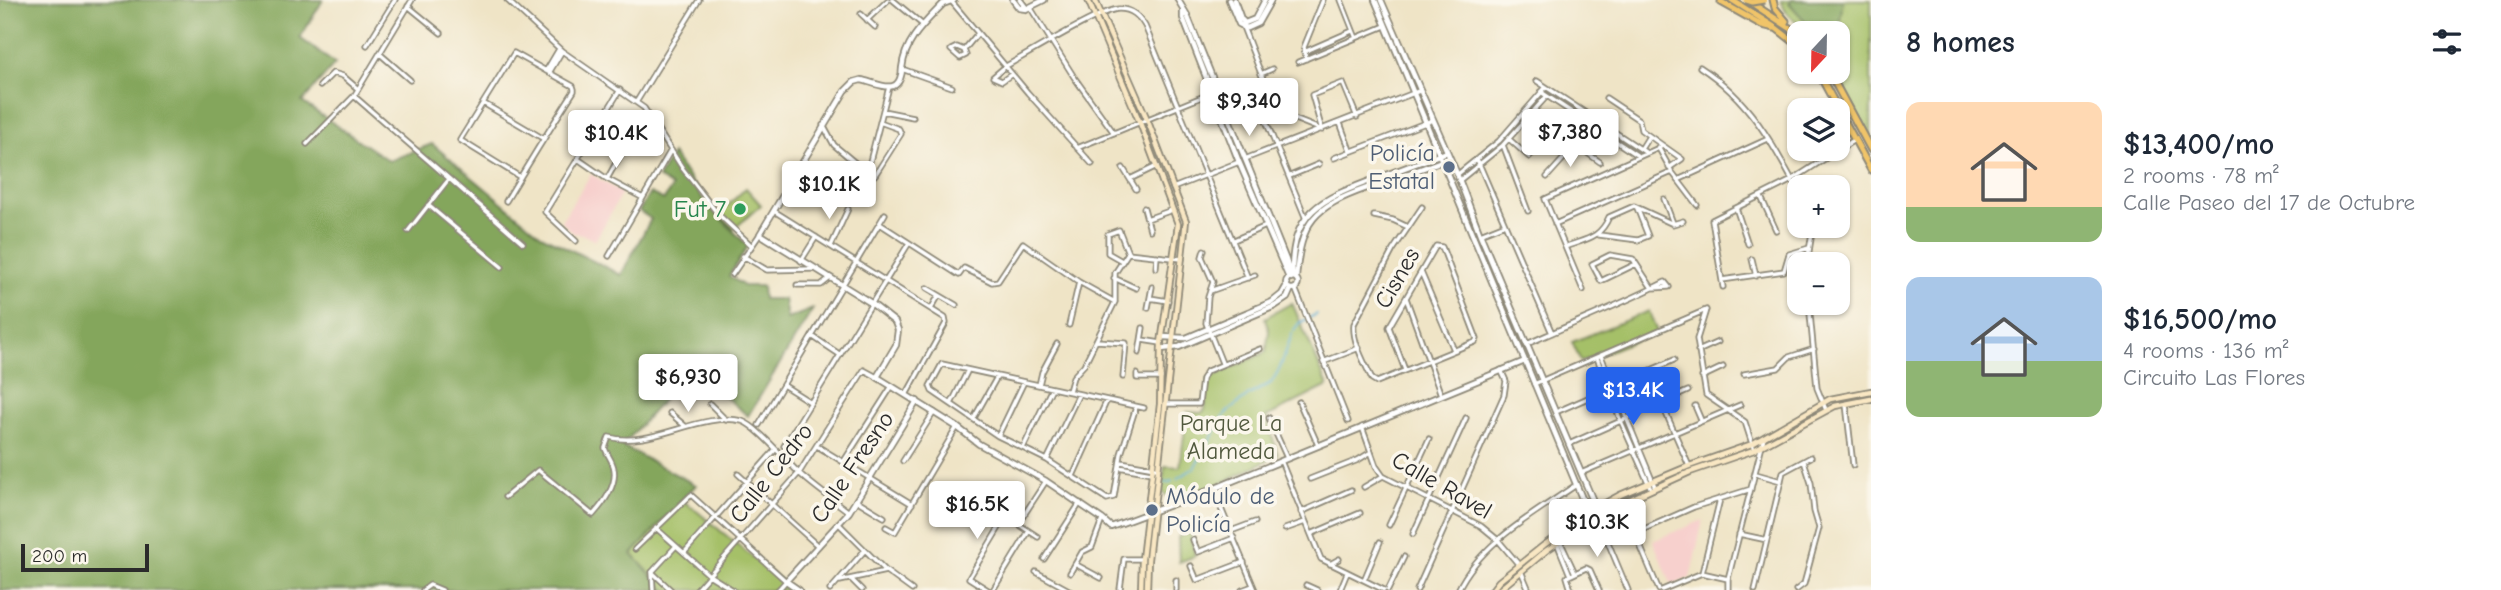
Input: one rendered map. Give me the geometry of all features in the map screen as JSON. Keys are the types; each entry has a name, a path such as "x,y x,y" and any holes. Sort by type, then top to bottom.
{"highway":[{"path":"1732,0 1787,37"},
{"path":"1747,0 1764,0"},
{"path":"1747,0 1787,25"},
{"path":"1773,0 1775,8 1787,22"},
{"path":"1721,2 1762,25 1776,28"},
{"path":"1824,84 1871,170"},
{"path":"1835,84 1871,150"}],"main road":[{"path":"1088,0 1140,123 1178,224 1161,343 1161,378 1141,590"},
{"path":"1095,0 1147,119 1186,221 1148,560 1147,590"},
{"path":"1557,541 1596,508 1753,447 1764,437 1822,402 1871,391"},
{"path":"1492,590 1499,581 1546,547 1689,466 1762,446 1826,410 1871,399"},
{"path":"1499,590 1520,568"}],"street":[{"path":"367,45 395,0"},
{"path":"307,144 354,96 412,0"},
{"path":"507,0 561,50 637,101 717,214 751,245"},
{"path":"512,0 514,6"},
{"path":"637,101 699,0"},
{"path":"867,20 888,0"},
{"path":"893,0 923,25"},
{"path":"1013,0 1018,8 1028,8 1044,0"},
{"path":"1020,0 1052,41 1114,133"},
{"path":"1142,340 1161,343 1172,349 1272,302 1298,283 1292,278 1266,226 1178,0"},
{"path":"1228,0 1237,20 1252,27 1258,23 1271,0"},
{"path":"1234,0 1270,97 1292,118 1322,130"},
{"path":"1242,24 1255,19 1265,0"},
{"path":"1306,59 1304,52 1323,0"},
{"path":"1341,0 1356,38"},
{"path":"1378,0 1439,155 1591,520"},
{"path":"732,275 760,234 845,91 861,79 889,87 897,84 906,48 941,2 953,1 1012,74 1092,164"},
{"path":"408,6 441,33"},
{"path":"1012,74 1002,81 993,77 1006,66 1101,15 1122,9 1136,15 1141,20 1248,278"},
{"path":"861,14 875,27"},
{"path":"1298,62 1388,25"},
{"path":"1304,52 1352,31"},
{"path":"964,50 978,33"},
{"path":"547,72 561,50"},
{"path":"380,54 410,80"},
{"path":"506,201 574,89 573,86 512,54 461,138 461,143 520,177"},
{"path":"1700,67 1728,87 1749,110 1789,175"},
{"path":"902,69 952,87"},
{"path":"1261,74 1272,69"},
{"path":"320,86 334,73 343,76 358,89"},
{"path":"1537,81 1643,151 1661,147"},
{"path":"1322,130 1312,95 1343,83 1357,117"},
{"path":"852,198 868,169 889,87"},
{"path":"1457,174 1499,141 1546,87"},
{"path":"576,241 545,212 620,90"},
{"path":"1077,148 1215,92"},
{"path":"1173,188 1416,92"},
{"path":"1416,92 1433,120 1460,180 1476,225 1596,508"},
{"path":"1541,92 1638,156"},
{"path":"354,96 523,243"},
{"path":"1460,180 1503,145 1548,96"},
{"path":"1555,224 1671,170 1682,159 1661,147 1641,130 1639,120 1606,98"},
{"path":"483,103 544,139"},
{"path":"1259,104 1309,225"},
{"path":"883,111 913,117"},
{"path":"1509,139 1529,157 1570,111"},
{"path":"1334,158 1433,120"},
{"path":"607,179 630,138 654,122"},
{"path":"875,175 901,131 880,122"},
{"path":"1340,123 1350,151"},
{"path":"823,125 834,145 859,166 863,177"},
{"path":"1547,177 1593,126"},
{"path":"1583,290 1545,199 1638,156 1649,136"},
{"path":"1678,180 1768,139"},
{"path":"1800,175 1854,140"},
{"path":"1503,145 1528,211"},
{"path":"1576,145 1600,162"},
{"path":"1661,147 1671,170 1697,205"},
{"path":"609,256 671,150"},
{"path":"1348,421 1291,287 1295,238 1306,218 1334,194 1447,152"},
{"path":"1292,278 1309,225 1319,212 1336,199 1449,158"},
{"path":"578,159 607,179 643,198"},
{"path":"1477,159 1552,333"},
{"path":"1242,161 1292,278"},
{"path":"1290,176 1319,164"},
{"path":"1130,179 1157,166"},
{"path":"1123,168 1136,189"},
{"path":"408,231 449,179"},
{"path":"1723,287 1712,220 1787,182"},
{"path":"1760,196 1776,230"},
{"path":"1664,199 1674,225"},
{"path":"428,205 502,267"},
{"path":"1565,247 1597,235 1603,231 1609,217 1634,206 1674,225 1683,221"},
{"path":"1421,272 1454,350 1374,381 1354,331 1358,314 1393,250 1422,207"},
{"path":"1597,235 1638,240 1648,236 1637,207"},
{"path":"1144,208 1150,230"},
{"path":"1736,208 1748,244"},
{"path":"831,246 848,209"},
{"path":"1147,219 1174,209"},
{"path":"774,211 946,320 906,395"},
{"path":"760,425 886,214"},
{"path":"1374,216 1393,220 1408,228"},
{"path":"1480,234 1506,224"},
{"path":"880,225 959,275 964,268 995,283 1023,243 1079,282 1115,302"},
{"path":"1469,227 1476,225"},
{"path":"1234,240 1266,226"},
{"path":"1122,262 1108,253 1108,234 1119,230 1128,253"},
{"path":"760,234 889,315 898,330 896,345 877,377 957,427 979,444 1046,481 1111,527 1213,489 1525,361"},
{"path":"801,261 816,237"},
{"path":"1808,252 1811,238"},
{"path":"784,446 909,243"},
{"name":"Cisnes","path":"1405,370 1389,327 1439,245 1477,336 1475,342 1454,350"},
{"path":"1722,279 1784,271 1789,254 1809,248"},
{"path":"1204,250 1202,257 1213,282 1206,323 1222,363"},
{"path":"1128,253 1182,259"},
{"path":"1069,391 1073,377 1084,365 1115,302 1114,278 1128,253"},
{"path":"1283,254 1290,257 1292,254"},
{"path":"1526,345 1652,288 1633,259 1610,255 1592,264 1601,281 1636,264"},
{"path":"743,256 767,270 815,269"},
{"path":"1156,268 1157,256"},
{"path":"1752,260 1756,276"},
{"path":"1210,291 1255,275"},
{"path":"797,285 821,285 830,278"},
{"path":"1114,278 1136,288"},
{"path":"1069,325 1079,282"},
{"path":"1148,308 1152,287"},
{"path":"928,288 956,305"},
{"path":"931,309 939,295"},
{"path":"1150,298 1168,301"},
{"path":"1406,298 1441,395"},
{"path":"1534,384 1706,310 1698,331 1706,395 1745,422 1753,447"},
{"path":"1810,315 1817,388 1826,410"},
{"path":"1139,352 1143,328"},
{"path":"1161,343 1209,332"},
{"path":"812,336 839,354"},
{"path":"1097,341 1126,343 1123,377"},
{"path":"1699,351 1718,342"},
{"path":"1039,385 1042,372 1056,344"},
{"path":"1323,362 1359,348"},
{"path":"1167,404 1199,404 1204,375 1222,363 1260,349"},
{"path":"1744,374 1778,368 1789,357 1814,349"},
{"path":"1599,357 1652,485"},
{"path":"1556,412 1674,360"},
{"path":"1136,407 1120,461 1114,496 1107,499 1047,460 998,436 930,389 942,364 1144,408"},
{"path":"1702,377 1723,367"},
{"name":"Calle Cedro","path":"696,590 799,473 864,370 877,377"},
{"path":"951,404 968,370"},
{"path":"1417,590 1504,395 1506,381 1501,370"},
{"path":"1137,373 1137,378 1161,378"},
{"path":"974,418 997,377"},
{"path":"998,436 1024,382"},
{"path":"783,385 810,402"},
{"path":"844,461 892,386"},
{"path":"1023,448 1052,388"},
{"path":"1569,444 1688,391"},
{"path":"1047,460 1079,394"},
{"path":"1073,477 1107,400"},
{"name":"Calle Fresno","path":"786,581 849,512 917,401"},
{"path":"1299,402 1318,445"},
{"path":"1662,403 1689,466"},
{"path":"1846,403 1853,465"},
{"path":"710,404 726,420"},
{"path":"1581,473 1740,405"},
{"path":"1695,406 1701,421"},
{"path":"903,461 934,412"},
{"path":"670,413 685,426"},
{"path":"1269,418 1319,556 1330,564 1386,590 1404,557"},
{"path":"1413,534 1466,418"},
{"path":"505,497 538,470 593,516 605,501 614,476 615,470 605,448 609,437 629,440 685,426 726,420 746,423 799,473 849,512"},
{"path":"886,527 895,532 957,427"},
{"name":"Calle Ravel","path":"1362,427 1376,466 1383,476 1481,526 1498,540 1520,568 1529,590"},
{"path":"1728,590 1728,579 1764,437"},
{"path":"1389,525 1429,439"},
{"path":"817,446 912,504"},
{"path":"684,554 775,449"},
{"path":"1310,479 1371,452"},
{"path":"1755,590 1783,472 1811,457"},
{"path":"1120,461 1152,470"},
{"path":"1796,590 1804,584 1819,528 1804,461"},
{"path":"1119,467 1160,471"},
{"path":"738,474 818,546"},
{"path":"1755,474 1781,481"},
{"path":"1364,487 1383,476"},
{"path":"1018,524 1046,481"},
{"path":"1458,590 1467,574 1498,540 1576,485"},
{"path":"1213,489 1254,588 1242,590"},
{"path":"1635,533 1694,507 1751,489"},
{"path":"1301,512 1351,490"},
{"path":"635,550 691,495 740,541 799,590"},
{"path":"1702,573 1720,499"},
{"path":"856,500 884,517"},
{"path":"1044,559 1080,503"},
{"path":"1622,503 1661,590 1702,573 1728,579"},
{"path":"997,510 1038,537"},
{"path":"1310,534 1360,513"},
{"path":"988,590 969,578 1006,516"},
{"path":"1597,516 1628,590"},
{"path":"1070,573 1082,552 1092,547 1102,519"},
{"path":"1231,531 1255,522"},
{"path":"1285,529 1305,522"},
{"path":"839,524 886,571 912,590"},
{"path":"656,528 709,575 733,590"},
{"path":"993,590 1029,531"},
{"path":"1739,534 1767,540"},
{"path":"1193,540 1198,552 1234,538"},
{"path":"1557,541 1572,574"},
{"path":"1364,580 1381,542"},
{"path":"653,590 652,572 676,547"},
{"path":"830,590 865,550"},
{"path":"1120,589 1124,559 1142,559"},
{"path":"1330,564 1339,559"},
{"path":"1191,566 1197,580 1244,562"},
{"path":"1075,564 1101,578"},
{"path":"1571,590 1567,580 1572,574 1589,568 1599,590"},
{"path":"838,581 886,571"},
{"path":"652,572 671,590"},
{"path":"1036,572 1069,590"},
{"path":"1340,590 1348,572"},
{"path":"850,579 862,590"},
{"path":"1176,579 1177,590"},
{"path":"778,590 786,581"},
{"path":"423,590 430,585 442,590"},
{"path":"1306,585 1317,590"}],"shaded area":[{"path":"591,174 622,193 595,241 582,234 573,233 561,221"},
{"path":"1703,520 1690,578 1672,585 1653,541"}],"green space":[{"path":"0,0 323,0 300,38 335,64 302,102 389,161 432,144 541,235 621,275 651,219 639,211 650,193 664,200 672,187 658,178 672,154 707,204 748,246 729,276 744,286 762,286 763,299 784,299 787,319 813,309 748,416 691,368 622,446 696,485 632,554 665,590 0,590"},
{"path":"1781,0 1871,0 1871,145 1841,84 1850,84 1850,21 1796,21"},
{"path":"1792,0 1843,0 1840,21 1805,21 1789,3"},
{"name":"Fut 7","path":"746,188 761,205 734,229 719,214"},
{"name":"Parque La Alameda","path":"1292,303 1328,386 1266,417 1278,455 1176,503 1161,491 1165,466 1180,467 1187,412 1201,413 1205,410 1209,378 1266,352 1269,331 1265,318"},
{"path":"1649,311 1657,332 1581,362 1572,342"},
{"path":"633,466 693,508 792,590 515,590"},
{"path":"1190,532 1195,556 1179,562 1178,537"}],"waterway":[{"path":"1294,330 1299,323 1317,314"},
{"path":"1177,479 1194,468 1226,413 1249,395 1271,383 1280,368 1292,334"},
{"path":"1165,483 1173,481"}],"place":[{"name":"Policía Estatal","path":"1449,167"},
{"name":"Fut 7","path":"740,209"},
{"name":"Módulo de Policía","path":"1152,510"}]}
